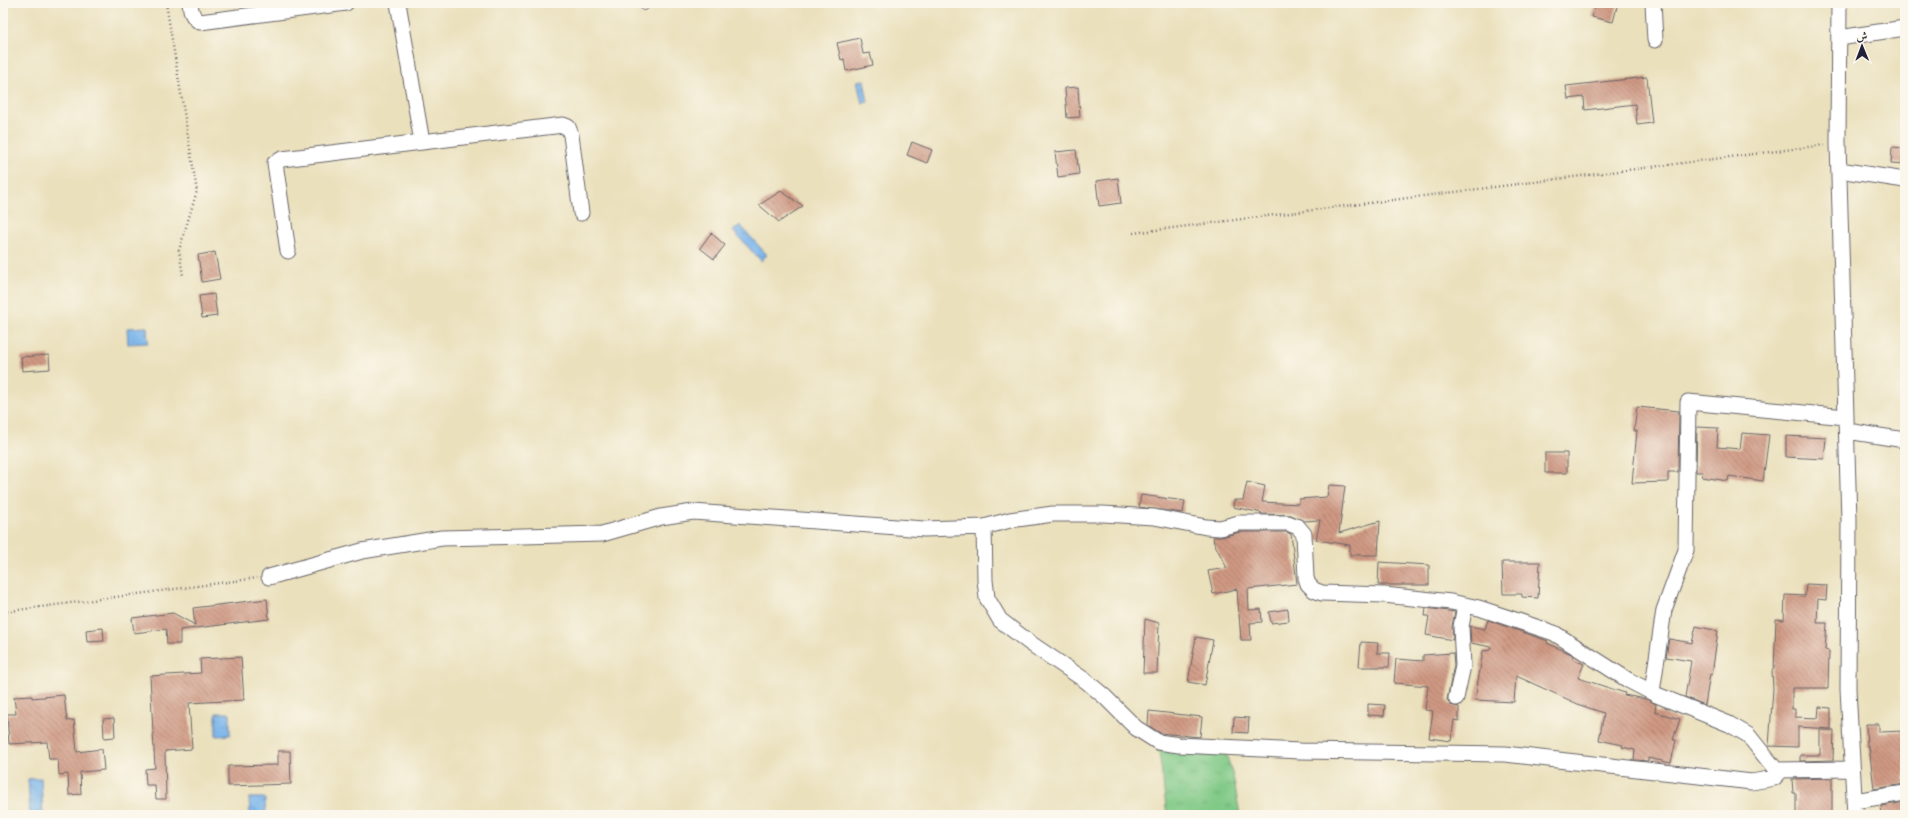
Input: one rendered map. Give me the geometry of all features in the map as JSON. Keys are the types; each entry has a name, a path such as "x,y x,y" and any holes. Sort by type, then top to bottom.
{"street":[{"path":"190,3 195,19 200,22 346,3"},
{"path":"398,3 422,142"},
{"path":"1653,3 1655,40"},
{"path":"1839,3 1838,143 1849,520 1848,689 1854,808 1905,793"},
{"path":"1839,38 1905,28"},
{"path":"288,251 275,163 282,159 563,125 568,127 571,135 581,213"},
{"path":"1839,170 1905,180"},
{"path":"1652,692 1664,610 1686,550 1688,402 1846,424 1905,440"},
{"path":"269,577 362,551 435,540 516,535 591,535 628,528 661,517 693,512 924,529 984,527 1010,520 1053,514 1103,514 1154,517 1206,527 1220,528 1239,523 1288,523 1301,529 1304,534 1306,578 1308,584 1314,590 1330,594 1384,595 1451,602 1525,622 1554,633 1628,680 1652,692 1729,724 1748,735 1776,770 1851,769"},
{"path":"984,527 984,580 987,598 1000,620 1030,643 1086,681 1105,697 1136,728 1158,742 1179,745 1300,751 1505,754 1752,782 1774,778 1782,770"},
{"path":"1456,698 1462,666 1461,626 1466,605"}],"path":[{"path":"166,3 197,192 179,250 183,276"},
{"path":"1133,233 1838,143"},
{"path":"3,612 269,577"}],"green space":[{"path":"1158,742 1224,747 1233,776 1240,815 1167,815"}],"water":[{"path":"864,80 868,102 862,103 857,81"},
{"path":"740,225 767,255 761,261 733,231"},
{"path":"147,327 148,343 128,344 127,328"},
{"path":"216,713 230,713 230,735 216,736"},
{"path":"41,778 43,815 30,815 28,779"},
{"path":"249,798 265,798 266,815 250,815"}],"building":[{"path":"1596,3 1618,3 1613,22 1592,17"},
{"path":"860,38 863,54 870,53 873,65 846,71 844,59 841,60 837,43"},
{"path":"1647,77 1652,123 1637,125 1635,104 1585,110 1584,97 1568,99 1566,86"},
{"path":"1078,87 1080,117 1067,118 1065,88"},
{"path":"912,142 932,150 927,163 907,155"},
{"path":"1892,147 1905,148 1905,164 1891,163"},
{"path":"1076,150 1079,174 1058,177 1055,152"},
{"path":"1118,178 1121,203 1099,206 1096,181"},
{"path":"781,191 803,206 779,222 759,205"},
{"path":"711,233 725,245 714,259 700,248"},
{"path":"215,252 220,279 202,282 198,255"},
{"path":"214,294 217,316 202,318 199,296"},
{"path":"49,355 50,369 22,371 21,357"},
{"path":"1637,407 1679,411 1678,472 1668,472 1668,482 1632,483 1637,431 1634,431"},
{"path":"1697,427 1718,428 1717,447 1740,449 1742,433 1769,435 1763,481 1729,476 1728,481 1702,477 1703,472 1696,472"},
{"path":"1786,436 1826,438 1824,459 1786,457"},
{"path":"1545,453 1567,453 1567,473 1545,473"},
{"path":"1247,482 1265,486 1262,502 1299,504 1299,499 1327,497 1329,485 1345,486 1339,533 1380,521 1378,555 1350,555 1350,545 1316,540 1320,520 1304,521 1291,515 1260,514 1262,513 1233,507 1234,500 1243,500"},
{"path":"1141,495 1185,501 1183,513 1139,507"},
{"path":"1240,532 1286,532 1291,534 1297,584 1248,589 1249,610 1261,609 1262,622 1250,623 1251,640 1241,640 1237,589 1213,594 1208,571 1227,568 1214,543 1213,537 1222,537"},
{"path":"1379,562 1429,565 1429,585 1378,585"},
{"path":"1502,562 1540,562 1538,598 1522,597 1522,594 1503,594"},
{"path":"1806,584 1827,585 1826,600 1818,599 1817,623 1827,623 1825,650 1829,651 1828,688 1792,688 1792,709 1795,709 1795,717 1818,718 1819,707 1831,708 1831,729 1798,727 1798,747 1769,746 1776,619 1784,620 1785,595 1805,596"},
{"path":"267,599 269,619 180,630 180,644 167,644 166,629 134,633 132,618 173,613 195,625 193,608"},
{"path":"1426,608 1455,612 1452,626 1453,640 1426,635 1429,616 1425,616"},
{"path":"1288,609 1289,621 1271,623 1269,612"},
{"path":"1145,619 1159,623 1157,673 1143,673"},
{"path":"1488,620 1548,641 1547,643 1571,654 1574,656 1572,659 1584,664 1578,678 1625,693 1624,695 1646,699 1656,704 1655,712 1680,719 1673,740 1676,740 1671,763 1648,758 1648,761 1634,760 1635,750 1622,747 1623,745 1599,740 1604,713 1580,705 1516,676 1514,702 1475,700 1483,651 1490,650 1491,647 1471,643 1470,626 1485,629"},
{"path":"1696,626 1718,631 1712,675 1710,674 1705,705 1685,697 1691,661 1666,657 1669,639 1692,643"},
{"path":"103,628 104,641 87,642 86,630"},
{"path":"1196,637 1213,640 1205,685 1188,682"},
{"path":"1361,642 1378,643 1377,653 1390,653 1389,667 1359,667"},
{"path":"1453,653 1454,665 1447,700 1450,705 1459,707 1459,721 1454,720 1451,741 1429,738 1433,711 1425,710 1428,686 1394,683 1396,659 1423,661 1423,655"},
{"path":"241,657 244,700 189,703 192,749 165,751 166,799 156,799 155,785 146,785 145,769 155,768 150,676 201,673 200,659"},
{"path":"64,695 67,721 74,720 77,752 102,749 104,770 80,772 81,794 69,795 68,774 59,775 58,759 49,759 47,742 9,744 7,714 16,714 14,697 32,696 32,698"},
{"path":"1368,704 1385,705 1384,716 1368,715"},
{"path":"1149,711 1202,717 1200,737 1160,733 1148,725"},
{"path":"1234,717 1249,718 1248,733 1233,732"},
{"path":"114,718 115,737 104,738 103,719"},
{"path":"1866,724 1879,724 1879,732 1905,731 1905,784 1874,789 1869,746 1867,746"},
{"path":"1820,730 1834,730 1833,760 1800,761 1800,755 1820,755"},
{"path":"278,751 290,751 291,784 228,786 228,766 278,765"},
{"path":"1832,778 1832,815 1796,815 1796,793 1793,793 1792,779"},
{"path":"1905,802 1905,815 1882,815 1881,806"}]}
